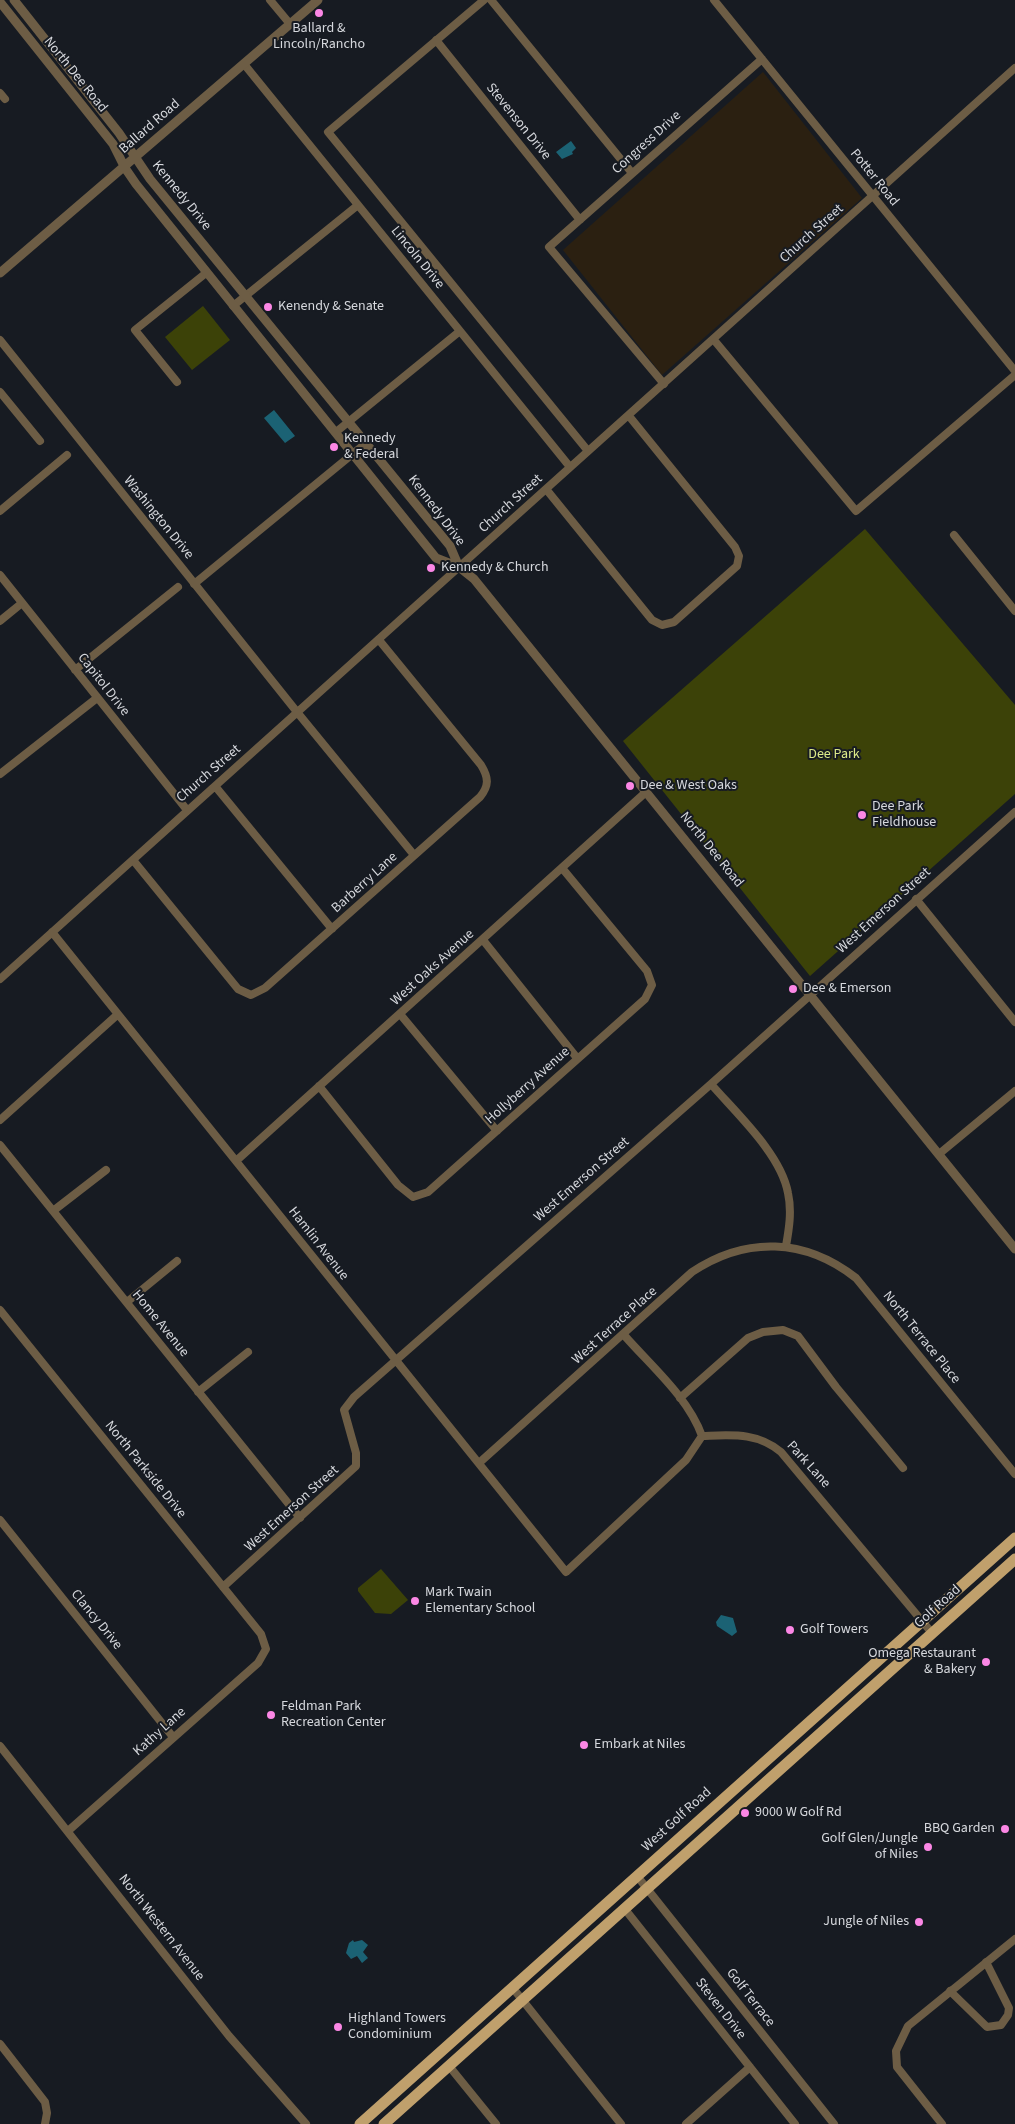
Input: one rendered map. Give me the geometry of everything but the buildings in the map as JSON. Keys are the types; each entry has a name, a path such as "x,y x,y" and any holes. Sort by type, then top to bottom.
{"main road":[{"name":"West Golf Road","path":"360,2124 1015,1538"},
{"name":"Golf Road","path":"647,1888 1012,1562"},
{"path":"384,2124 647,1888"}],"street":[{"name":"North Dee Road","path":"14,0 119,133 135,159"},
{"path":"270,0 290,24"},
{"name":"Ballard Road","path":"0,274 318,0"},
{"path":"436,40 484,0"},
{"path":"491,0 632,174"},
{"name":"Potter Road","path":"714,0 1015,371"},
{"name":"North Dee Road","path":"0,2 113,144 124,168"},
{"name":"Lincoln Drive","path":"436,40 328,132 588,452"},
{"name":"Stevenson Drive","path":"436,40 580,220"},
{"name":"Congress Drive","path":"664,384 549,247 762,59"},
{"name":"Lincoln Drive","path":"244,64 570,467"},
{"name":"Church Street","path":"0,979 1015,68"},
{"name":"Kennedy Drive","path":"135,159 244,296 450,546 459,567"},
{"name":"Kennedy Drive","path":"124,168 206,273 436,558 459,567"},
{"path":"233,306 358,205"},
{"path":"176,382 135,330 206,273"},
{"path":"336,432 460,331"},
{"name":"Washington Drive","path":"0,340 194,584 414,855"},
{"path":"714,340 856,511 1015,375"},
{"path":"0,392 40,441"},
{"path":"546,489 652,620 662,625 674,622 737,566 739,556 735,547 629,416"},
{"path":"194,584 366,443"},
{"path":"0,511 67,455"},
{"path":"954,535 1015,610"},
{"name":"North Dee Road","path":"459,567 474,579 1015,1248"},
{"name":"Capitol Drive","path":"0,576 187,810"},
{"path":"75,670 178,587"},
{"path":"0,621 22,603"},
{"name":"Barberry Lane","path":"134,860 238,989 251,994 265,988 332,930 480,797 486,789 488,782 481,765 379,640"},
{"path":"0,774 97,698"},
{"path":"215,786 332,930"},
{"name":"West Oaks Avenue","path":"236,1160 646,792"},
{"name":"West Emerson Street","path":"223,1587 356,1466 356,1453 344,1410 354,1397 711,1084 1015,812"},
{"name":"Hollyberry Avenue","path":"319,1086 398,1185 413,1198 428,1192 645,999 652,985 648,971 562,868"},
{"path":"916,899 1015,1022"},
{"name":"Hamlin Avenue","path":"52,932 566,1572 686,1460 702,1436"},
{"path":"482,940 577,1058"},
{"path":"400,1014 497,1131"},
{"path":"0,1120 118,1016"},
{"path":"711,1084 767,1150 784,1179 790,1209 786,1246"},
{"path":"939,1154 1015,1091"},
{"name":"Home Avenue","path":"0,1145 300,1518"},
{"path":"53,1211 106,1170"},
{"name":"West Terrace Place","path":"480,1463 624,1336 692,1272 708,1262 742,1250 786,1246"},
{"name":"North Terrace Place","path":"786,1246 818,1254 832,1261 856,1278 1015,1474"},
{"path":"127,1302 178,1261"},
{"name":"North Parkside Drive","path":"1,1314 261,1634 266,1649"},
{"path":"680,1398 748,1338 763,1332 783,1330 798,1336 836,1388 903,1468"},
{"path":"624,1336 692,1413 702,1436"},
{"path":"198,1392 248,1352"},
{"name":"Park Lane","path":"702,1436 755,1437 770,1443 781,1452 932,1633"},
{"name":"Clancy Drive","path":"0,1520 173,1737"},
{"name":"Kathy Lane","path":"68,1831 258,1663 266,1649"},
{"name":"North Western Avenue","path":"0,1746 229,2036 306,2124"},
{"name":"Golf Terrace","path":"637,1876 834,2124"},
{"name":"Steven Drive","path":"624,1908 795,2124"},
{"path":"942,2124 897,2067 896,2051 908,2026 1015,1939"},
{"path":"950,1991 987,2027 1002,2026 1009,2008 986,1962"},
{"path":"512,1987 521,2001 620,2124"},
{"path":"0,2044 45,2102 47,2113 45,2124"},
{"path":"449,2066 496,2124"},
{"path":"686,2124 750,2067"}],"shaded area":[{"path":"763,72 862,198 662,375 563,250"}],"green space":[{"path":"203,306 230,340 192,370 165,337"},
{"name":"Dee Park","path":"865,529 1015,705 1015,794 810,976 623,741"},
{"path":"381,1569 408,1600 391,1614 375,1613 358,1591 358,1588"}],"water":[{"path":"571,141 576,148 572,152 573,154 562,159 556,152"},
{"path":"274,410 295,436 285,443 264,418"},
{"path":"721,1615 733,1618 737,1632 732,1636 717,1626 716,1622"},
{"path":"353,1940 354,1942 362,1940 368,1945 363,1952 368,1958 362,1963 357,1956 351,1959 346,1953 349,1943"}],"place":[{"name":"Ballard & Lincoln/Rancho","path":"319,13"},
{"name":"Kenendy & Senate","path":"268,307"},
{"name":"Kennedy & Federal","path":"334,447"},
{"name":"Kennedy & Church","path":"431,568"},
{"name":"Dee & West Oaks","path":"630,786"},
{"name":"Dee Park Fieldhouse","path":"862,815"},
{"name":"Dee & Emerson","path":"793,989"},
{"name":"Mark Twain Elementary School","path":"415,1601"},
{"name":"Golf Towers","path":"790,1630"},
{"name":"Omega Restaurant & Bakery","path":"986,1662"},
{"name":"Feldman Park Recreation Center","path":"271,1715"},
{"name":"Embark at Niles","path":"584,1745"},
{"name":"9000 W Golf Rd","path":"745,1813"},
{"name":"BBQ Garden","path":"1005,1829"},
{"name":"Golf Glen/Jungle of Niles","path":"928,1847"},
{"name":"Jungle of Niles","path":"919,1922"},
{"name":"Highland Towers Condominium","path":"338,2027"}]}
